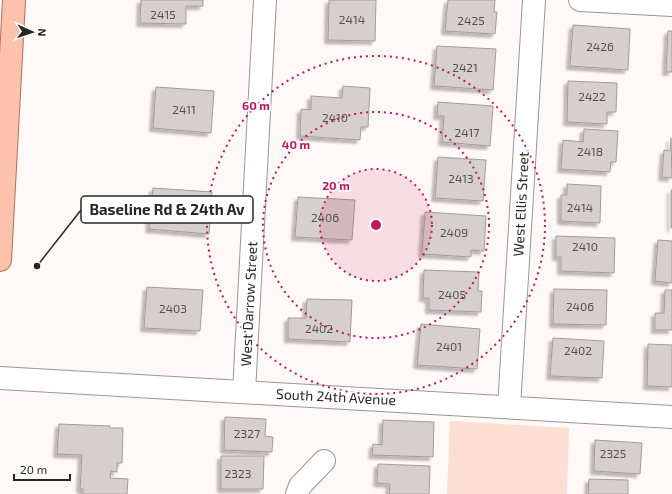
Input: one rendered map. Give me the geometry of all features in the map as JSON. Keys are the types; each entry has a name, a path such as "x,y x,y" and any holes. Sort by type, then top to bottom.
{"main road":[{"path":"0,260 14,0"}],"street":[{"name":"West Darrow Street","path":"244,392 265,0"},
{"name":"West Ellis Street","path":"509,407 534,0"},
{"path":"580,0 672,4"},
{"name":"South 24th Avenue","path":"0,378 672,417"},
{"path":"297,494 300,486 324,461"}],"shaded area":[{"path":"450,421 569,428 567,494 447,494"}],"building":[{"path":"141,0 203,0 203,6 186,6 186,24 140,23"},
{"path":"329,0 376,0 375,41 328,40"},
{"path":"448,0 495,0 494,12 497,12 495,34 445,31"},
{"path":"573,25 630,29 628,70 570,66"},
{"path":"668,31 672,31 672,72 666,72"},
{"path":"437,46 496,49 493,90 434,86"},
{"path":"568,81 617,83 616,112 607,112 607,124 567,122"},
{"path":"343,86 370,88 368,127 361,127 360,140 300,136 301,109 311,110 311,96 342,98"},
{"path":"156,87 214,91 211,133 153,128"},
{"path":"438,102 493,106 490,146 442,142 444,116 437,116"},
{"path":"584,129 618,131 616,162 611,162 610,172 561,169 563,140 583,142"},
{"path":"671,138 672,178 662,177 664,150 670,151"},
{"path":"438,157 486,160 483,201 435,198"},
{"path":"567,184 601,186 600,223 561,221 561,195 567,195"},
{"path":"153,188 212,192 209,234 149,229"},
{"path":"672,190 672,228 671,228"},
{"path":"298,197 355,200 352,240 295,237"},
{"path":"425,212 486,216 484,251 471,250 471,257 422,254"},
{"path":"556,236 615,238 614,273 561,271 561,257 556,257"},
{"path":"658,240 672,241 672,283 655,281"},
{"path":"424,270 479,272 478,291 482,291 481,312 429,310 429,298 423,298"},
{"path":"147,287 203,290 200,331 144,328"},
{"path":"554,289 607,290 606,325 553,324"},
{"path":"665,290 672,290 672,330 655,330 655,313 664,313"},
{"path":"307,299 352,300 350,342 288,339 288,318 306,318"},
{"path":"421,324 480,329 477,369 417,365"},
{"path":"553,338 604,341 602,378 550,376"},
{"path":"648,344 672,345 672,387 647,386"},
{"path":"225,417 266,419 265,436 273,437 272,452 224,450"},
{"path":"383,420 434,422 433,457 372,455 373,444 382,445"},
{"path":"59,424 123,428 122,463 117,463 117,472 111,471 110,478 128,479 127,494 83,494 83,489 80,489 82,455 57,454"},
{"path":"595,440 642,443 640,474 594,471"},
{"path":"221,456 264,456 263,489 221,489"},
{"path":"378,464 430,466 429,494 389,494 390,484 377,483"},
{"path":"589,479 628,480 628,494 588,494"}],"place":[{"name":"Baseline Rd & 24th Av","path":"37,266"}]}
